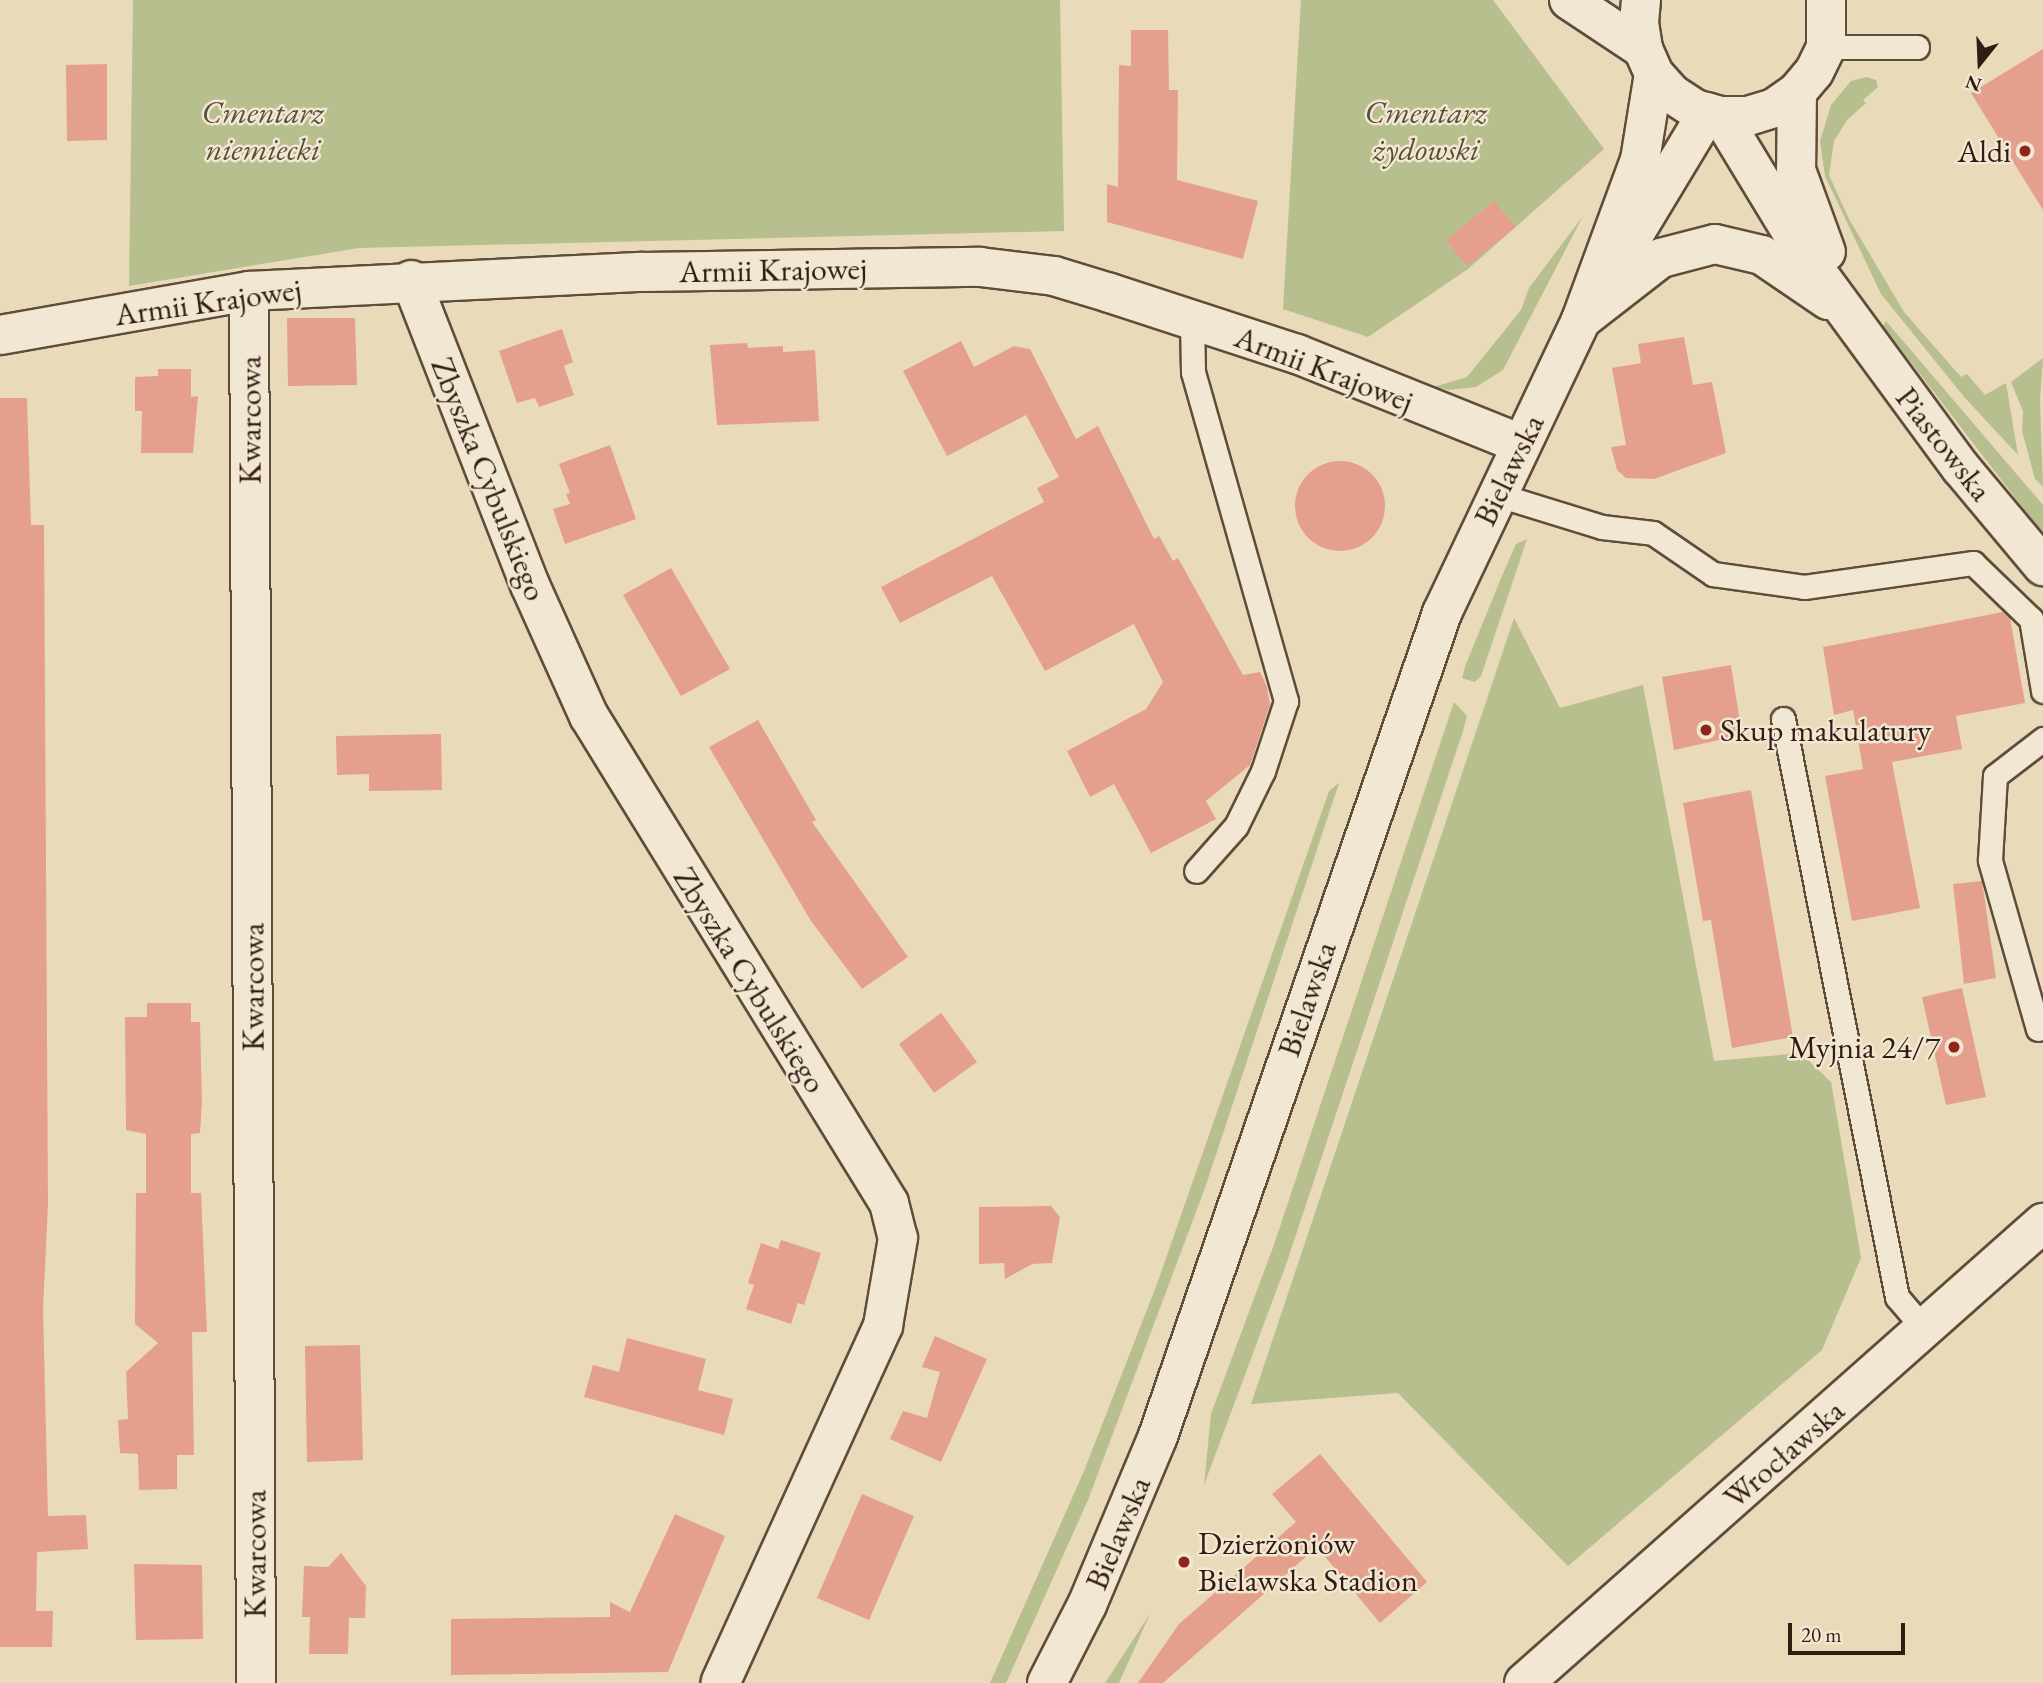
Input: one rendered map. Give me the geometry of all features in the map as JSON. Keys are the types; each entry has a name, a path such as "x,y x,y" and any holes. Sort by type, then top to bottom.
{"street":[{"path":"1569,0 1649,62 1672,94 1715,114 1761,112 1797,92 1814,72 1826,47 1826,0"},
{"name":"Bielawska","path":"1046,1683 1087,1605 1158,1436 1442,613 1495,494 1581,320 1640,159 1649,62 1639,23 1642,0"},
{"name":"Piastowska","path":"1797,92 1796,170 1852,316"},
{"name":"Bielawska","path":"1581,320 1715,114"},
{"name":"Piastowska","path":"1715,114 1811,264 1852,316 1961,468 2043,566"},
{"path":"1581,320 1661,258 1715,244 1762,255 1852,316"},
{"name":"Armii Krajowej","path":"0,335 249,290 411,280 980,267 1054,276 1297,354 1521,444"},
{"name":"Zbyszka Cybulskiego","path":"411,280 530,585 589,716 889,1203 898,1238 883,1326 720,1683"},
{"name":"Kwarcowa","path":"249,290 256,1683"},
{"name":"Wrocławska","path":"1524,1683 2043,1223"}],"lane":[{"path":"1826,47 1917,47"},
{"path":"1192,320 1192,372 1286,701 1263,771 1236,826 1196,871"},
{"path":"1495,494 1602,527 1653,533 1713,574 1804,587 1973,563 2031,620 2043,691"},
{"path":"1783,719 1897,1297 1925,1330"},
{"path":"2038,1029 1990,860 1995,776 2043,739"}],"green space":[{"name":"Cmentarz niemiecki","path":"133,0 1060,0 1064,231 359,248 129,286"},
{"name":"Cmentarz żydowski","path":"1301,0 1493,0 1604,149 1468,269 1368,337 1283,309"},
{"path":"1867,77 1876,80 1878,87 1863,100 1866,103 1847,120 1834,141 1829,175 1849,219 1904,312 1961,377 1967,374 1985,395 2006,383 2018,455 1965,398 1881,294 1825,176 1820,141 1831,105 1851,81"},
{"path":"1583,216 1503,370 1476,387 1448,390 1434,387 1467,377 1521,310 1529,288"},
{"path":"1886,321 2043,505 2043,534 1883,326"},
{"path":"2043,358 2040,400 2043,487 2035,479 2022,431 2023,411 2011,382"},
{"path":"1527,539 1481,676 1475,682 1462,678 1516,544"},
{"path":"1514,618 1560,708 1643,685 1714,1061 1801,1053 1831,1082 1861,1258 1822,1350 1568,1566 1398,1393 1251,1404"},
{"path":"1454,702 1467,716 1463,731 1287,1262 1204,1485 1211,1414 1275,1242"},
{"path":"1339,783 1205,1188 1088,1500 1006,1683 990,1683 1084,1471 1157,1284 1329,791"},
{"path":"1150,1614 1119,1683 1105,1683"}],"building":[{"path":"1131,30 1168,30 1169,90 1178,90 1177,180 1258,201 1243,259 1107,222 1107,184 1118,187 1119,65 1131,66"},
{"name":"Aldi","path":"2043,49 2043,210 1971,93"},
{"path":"107,64 107,140 67,141 66,65"},
{"path":"1494,201 1516,227 1467,266 1446,240"},
{"path":"287,318 355,318 357,385 288,386"},
{"path":"562,329 573,362 564,366 574,395 539,407 535,398 517,403 499,351"},
{"path":"1684,337 1693,385 1712,382 1726,453 1654,479 1626,478 1617,470 1611,447 1626,445 1612,368 1641,363 1638,344"},
{"path":"961,341 974,367 1014,346 1030,349 1076,439 1098,426 1154,539 1159,536 1173,561 1178,558 1243,675 1260,672 1267,687 1270,705 1250,765 1206,801 1216,819 1151,853 1114,784 1090,797 1067,751 1146,709 1163,682 1134,624 1045,671 992,576 900,623 881,587 1044,502 1037,488 1059,477 1026,415 947,456 903,371"},
{"path":"747,343 748,348 783,346 783,352 815,350 819,421 717,425 710,345"},
{"path":"158,369 191,369 191,397 198,396 193,453 141,453 142,411 135,411 135,377 158,376"},
{"path":"0,398 27,398 31,525 44,525 48,1205 43,1309 48,1516 86,1515 88,1549 37,1552 36,1611 53,1611 52,1647 0,1647"},
{"path":"610,445 636,519 565,544 553,509 570,504 566,494 570,493 559,464"},
{"path":"1340,461 1365,469 1377,481 1385,506 1377,531 1365,543 1340,551 1315,543 1303,531 1295,506 1303,481 1315,469"},
{"path":"671,568 730,669 681,696 623,595"},
{"path":"2003,612 2010,618 2025,703 1956,716 1962,749 1892,762 1920,908 1852,921 1825,776 1863,769 1853,710 1834,715 1823,647"},
{"name":"Skup makulatury","path":"1731,665 1742,735 1674,750 1662,677"},
{"path":"758,720 816,820 812,822 908,957 862,989 811,921 709,747"},
{"path":"441,734 442,790 369,791 369,774 337,775 336,736"},
{"path":"1751,790 1793,1037 1732,1048 1711,920 1703,921 1683,803"},
{"path":"1982,881 1996,978 1964,984 1953,884"},
{"name":"Myjnia 24/7","path":"1962,988 1986,1097 1946,1105 1922,997"},
{"path":"147,1003 191,1003 191,1022 200,1022 202,1103 200,1133 191,1134 191,1193 201,1193 207,1332 192,1332 194,1455 177,1455 177,1489 139,1490 138,1454 120,1453 118,1420 128,1419 126,1372 158,1343 135,1324 136,1193 146,1193 146,1134 126,1130 125,1017 147,1017"},
{"path":"941,1013 977,1062 934,1093 899,1044"},
{"path":"1051,1206 1060,1217 1052,1263 1032,1264 1005,1279 1004,1263 979,1264 979,1207"},
{"path":"781,1240 821,1253 804,1305 798,1303 791,1324 746,1309 754,1285 748,1283 761,1243 778,1249"},
{"path":"935,1336 987,1359 941,1462 890,1439 903,1411 927,1418 940,1372 922,1367"},
{"path":"627,1338 706,1359 698,1390 733,1399 724,1435 584,1397 593,1365 619,1372"},
{"path":"360,1345 363,1460 307,1462 305,1346"},
{"path":"1320,1454 1427,1582 1380,1623 1317,1547 1163,1683 1138,1683 1179,1624 1296,1522 1272,1494"},
{"path":"862,1494 914,1516 869,1620 817,1598"},
{"path":"675,1514 725,1536 668,1672 451,1675 451,1619 610,1617 610,1602 630,1612"},
{"path":"341,1553 366,1586 365,1618 349,1618 348,1654 309,1654 310,1617 302,1617 304,1566 328,1567"},
{"path":"134,1564 202,1565 203,1639 136,1640"}],"place":[{"name":"Aldi","path":"2025,151"},
{"name":"Skup makulatury","path":"1706,730"},
{"name":"Myjnia 24/7","path":"1954,1047"},
{"name":"Dzierżoniów Bielawska Stadion","path":"1184,1562"}]}
